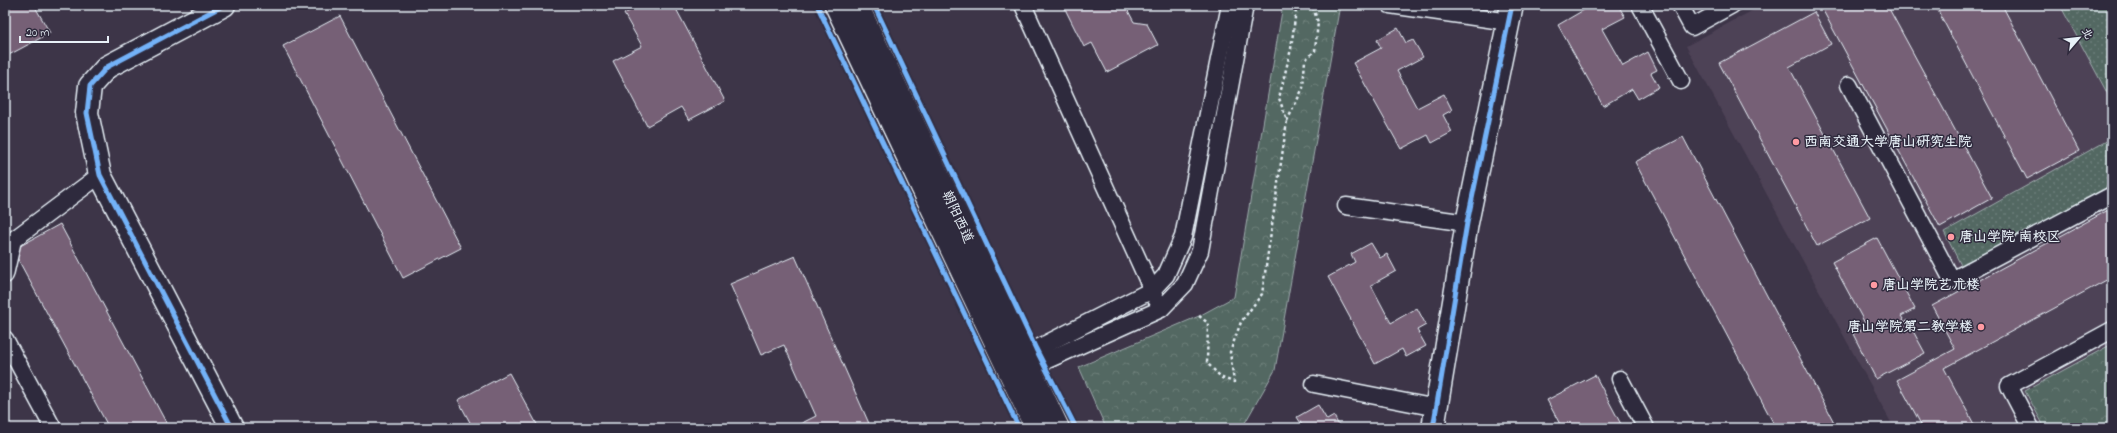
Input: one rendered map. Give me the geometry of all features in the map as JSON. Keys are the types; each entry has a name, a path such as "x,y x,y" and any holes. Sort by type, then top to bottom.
{"main road":[{"path":"224,5 107,67 90,86 87,113 100,175 232,428"},
{"name":"朝阳西道","path":"836,5 1036,428"},
{"name":"朝阳西道","path":"857,5 1026,364 1058,428"},
{"path":"1435,418 1467,223 1511,14"}],"lane":[{"path":"1024,5 1161,309"},
{"path":"1026,364 1036,349 1152,290 1166,275 1183,237 1230,5"},
{"path":"1026,364 1049,359 1161,309 1185,284 1200,251 1245,5"},
{"path":"1390,5 1511,14"},
{"path":"1640,5 1681,81"},
{"path":"1680,5 1692,27 1732,5"},
{"path":"1849,85 1952,280 2112,195"},
{"path":"5,275 13,240 100,175"},
{"path":"1346,206 1467,223"},
{"path":"2031,428 2009,386 2112,330"},
{"path":"5,339 53,428"},
{"path":"1620,379 1646,428"},
{"path":"1314,384 1435,418"}],"path":[{"path":"1287,121 1280,98 1291,49 1296,10 1300,5"},
{"path":"1199,316 1208,323 1207,363 1222,378 1234,382 1230,352 1240,322 1262,294 1287,121 1303,88 1305,60 1315,51 1318,22 1312,5"}],"shaded area":[{"name":"唐山学院 南校区","path":"1763,5 2112,5 2112,428 1894,428 1686,46"}],"green space":[{"path":"1283,5 1340,5 1275,370 1242,428 1106,428 1079,367 1199,316 1234,297"},
{"path":"2060,5 2112,5 2112,102"},
{"path":"2112,138 2112,194 1965,273 1944,232"},
{"path":"2112,344 2112,428 2045,428 2025,391"}],"building":[{"path":"5,5 34,5 50,33 5,57"},
{"path":"641,5 674,5 725,101 689,120 681,107 647,126 613,61 642,46 624,14"},
{"path":"1063,5 1125,5 1134,22 1147,24 1158,45 1107,72 1092,43 1084,47"},
{"path":"1588,5 1618,5 1625,17 1602,29 1623,66 1648,52 1657,70 1651,73 1659,87 1638,99 1632,89 1603,106 1558,25 1589,7"},
{"path":"1820,5 1887,5 1992,198 1940,227"},
{"path":"1935,5 2002,5 2079,151 2027,179"},
{"name":"西南交通大学唐山研究生院","path":"1814,12 1831,44 1789,67 1870,218 1817,246 1719,63"},
{"path":"340,16 461,248 403,278 283,46"},
{"path":"1398,28 1406,43 1413,40 1423,57 1397,71 1417,108 1444,94 1452,110 1443,115 1452,132 1432,143 1428,135 1401,149 1353,63 1381,48 1377,40"},
{"path":"1683,137 1837,428 1776,428 1635,162"},
{"name":"唐山学院第二教学楼","path":"2112,208 2112,277 1944,368 1976,428 1923,428 1897,380 1955,349 1932,306"},
{"path":"60,224 169,428 109,428 13,250"},
{"name":"唐山学院艺术楼","path":"1877,238 1915,309 1901,316 1905,322 1907,320 1925,353 1876,379 1853,334 1867,327 1832,262"},
{"path":"1371,243 1380,258 1387,254 1396,271 1371,285 1391,323 1417,308 1426,325 1417,330 1426,346 1406,357 1402,349 1375,364 1328,277 1355,262 1351,254"},
{"path":"795,256 871,428 792,428 816,416 784,345 761,355 730,284"},
{"path":"509,373 539,428 473,428 458,400"},
{"path":"1595,375 1623,428 1562,428 1547,400"},
{"path":"1318,405 1327,420 1334,416 1340,428 1296,428 1302,425 1297,417"}],"cycle path":[{"path":"224,5 107,67 90,86 87,113 100,175 232,428"},
{"path":"817,5 1019,428"},
{"path":"874,5 1036,349 1076,428"},
{"path":"1433,428 1467,223 1512,5"}],"place":[{"name":"西南交通大学唐山研究生院","path":"1796,142"},
{"name":"唐山学院 南校区","path":"1951,237"},
{"name":"唐山学院艺术楼","path":"1874,285"},
{"name":"唐山学院第二教学楼","path":"1981,327"}]}
